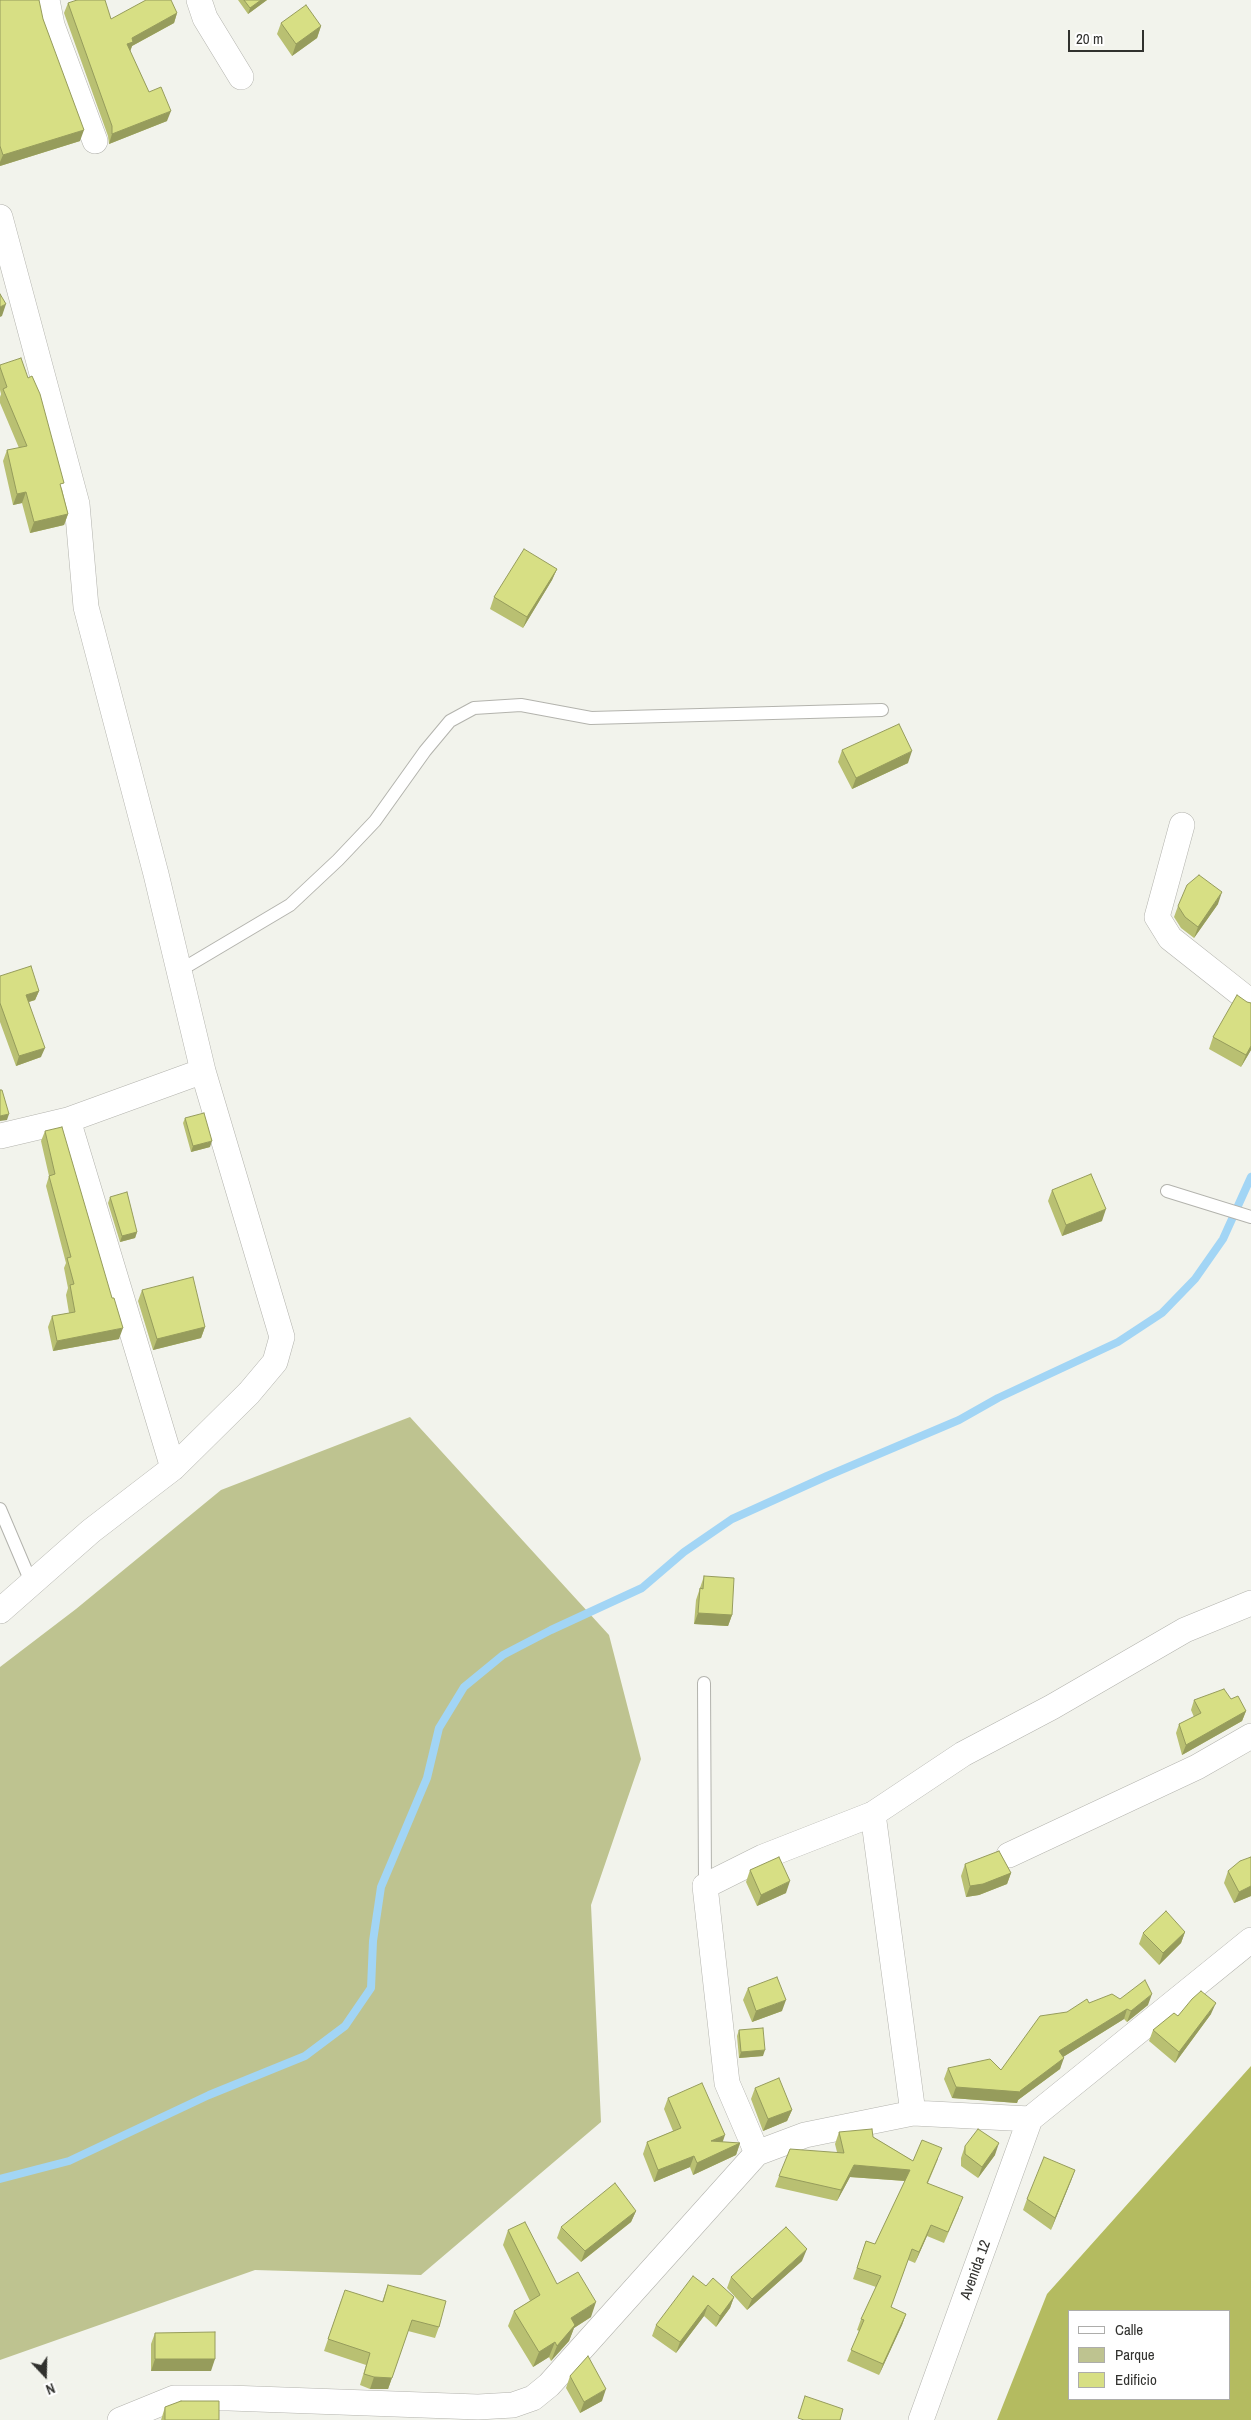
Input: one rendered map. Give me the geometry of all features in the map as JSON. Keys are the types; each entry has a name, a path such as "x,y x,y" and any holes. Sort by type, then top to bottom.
{"street":[{"path":"47,0 52,25 95,141"},
{"path":"199,0 205,18 241,77"},
{"path":"0,217 77,504 86,607 203,1071 282,1337 275,1362 249,1393 173,1468 31,1582 0,1610"},
{"path":"1182,825 1157,917 1170,938 1251,1002"},
{"path":"0,1136 68,1120 203,1071"},
{"path":"68,1120 173,1468"},
{"path":"756,2153 727,2083 705,1886 763,1857 873,1814 963,1754 1052,1707 1186,1630 1248,1609"},
{"path":"1009,1855 1197,1766 1251,1736"},
{"path":"873,1814 912,2113"},
{"path":"120,2420 174,2398 478,2407 513,2405 533,2398 549,2385 756,2153 805,2135 912,2113 1030,2119 1251,1940"},
{"name":"Avenida 12","path":"921,2420 1030,2119"}],"lane":[{"path":"179,971 290,905 338,860 375,821 425,751 450,721 474,708 521,705 591,718 882,710"},
{"path":"1167,1191 1251,1217"},
{"path":"0,1509 31,1582"},
{"path":"704,1683 705,1886"}],"green space":[{"path":"410,1417 609,1635 641,1759 591,1905 601,2122 421,2275 255,2270 0,2360 0,1667 76,1609 221,1490"},
{"path":"1251,2066 1251,2420 997,2420 1047,2294"}],"building":[{"path":"0,0 39,0 43,19 84,130 3,155 0,146"},
{"path":"77,0 105,0 111,19 146,0 171,0 177,13 132,38 133,42 127,44 149,92 161,87 171,111 112,134 112,126 68,3"},
{"path":"244,0 261,0 250,8"},
{"path":"306,5 321,26 296,44 281,23"},
{"path":"0,294 6,304 0,307"},
{"path":"21,358 28,378 32,376 40,394 64,483 60,484 68,514 34,522 26,492 17,494 7,450 27,446 3,389 7,387 0,367 0,365"},
{"path":"524,549 557,569 527,617 494,597"},
{"path":"899,724 912,751 856,778 842,750"},
{"path":"1199,875 1222,892 1198,927 1185,917 1178,906 1187,885"},
{"path":"31,966 39,991 26,995 45,1048 19,1056 0,1003 0,976"},
{"path":"1237,995 1251,1003 1251,1046 1246,1055 1213,1037"},
{"path":"0,1090 2,1090 9,1114 0,1116"},
{"path":"204,1113 212,1141 193,1146 185,1118"},
{"path":"62,1127 112,1298 114,1298 123,1328 57,1341 52,1316 75,1312 70,1285 74,1284 67,1258 71,1257 49,1176 55,1174 45,1131"},
{"path":"1091,1174 1106,1209 1066,1225 1052,1190"},
{"path":"127,1192 137,1232 122,1236 110,1197"},
{"path":"193,1277 205,1327 157,1339 142,1290"},
{"path":"704,1576 734,1578 732,1615 698,1613 700,1588 703,1589"},
{"path":"1224,1689 1231,1699 1238,1696 1246,1711 1186,1745 1179,1724 1201,1713 1194,1700"},
{"path":"999,1851 1011,1873 983,1884 970,1886 965,1864"},
{"path":"779,1857 790,1881 761,1895 750,1870"},
{"path":"1251,1857 1251,1886 1239,1892 1228,1871 1240,1861"},
{"path":"1166,1911 1185,1932 1163,1953 1143,1933"},
{"path":"777,1977 786,2000 756,2011 748,1988"},
{"path":"1145,1980 1152,1994 1131,2011 1127,2009 1059,2051 1064,2058 1021,2092 956,2087 948,2068 990,2059 1001,2070 1040,2016 1067,2012 1087,1999 1089,2003 1112,1994 1120,1999"},
{"path":"1201,1991 1216,2003 1179,2052 1153,2030 1174,2013 1178,2016"},
{"path":"763,2028 765,2050 741,2052 739,2030"},
{"path":"779,2078 792,2110 768,2119 755,2088"},
{"path":"702,2083 725,2135 711,2141 740,2143 697,2163 694,2156 658,2170 647,2142 681,2128 668,2098"},
{"path":"872,2129 873,2137 913,2161 922,2140 942,2148 927,2183 963,2197 948,2232 931,2225 919,2252 912,2249 891,2307 906,2314 883,2364 851,2350 864,2320 861,2319 881,2276 857,2268 866,2241 875,2244 910,2170 854,2165 841,2190 779,2176 790,2149 844,2153 839,2132"},
{"path":"978,2129 999,2143 982,2167 965,2154 965,2146"},
{"path":"1044,2157 1075,2170 1055,2218 1027,2199"},
{"path":"615,2183 636,2211 585,2251 561,2227"},
{"path":"525,2222 557,2284 578,2272 596,2302 571,2318 575,2325 557,2346 555,2342 539,2352 514,2311 540,2295 508,2230"},
{"path":"786,2227 807,2249 752,2299 731,2277"},
{"path":"693,2276 706,2286 713,2278 734,2297 720,2316 708,2305 680,2342 656,2325"},
{"path":"388,2285 446,2301 439,2327 412,2320 392,2378 374,2377 364,2374 370,2353 328,2339 345,2290 383,2302"},
{"path":"215,2332 215,2359 155,2359 155,2333"},
{"path":"588,2356 606,2389 584,2402 570,2376"},
{"path":"805,2396 843,2409 840,2420 804,2420 798,2418"},
{"path":"181,2401 219,2401 219,2420 165,2420 165,2407"}],"waterway":[{"path":"0,2179 69,2161 209,2095 305,2056 345,2026 371,1988 373,1941 381,1887 427,1778 439,1728 464,1687 503,1655 551,1630 642,1588 684,1552 732,1519 959,1420 998,1398 1118,1342 1162,1313 1195,1279 1223,1239 1251,1177"}]}
